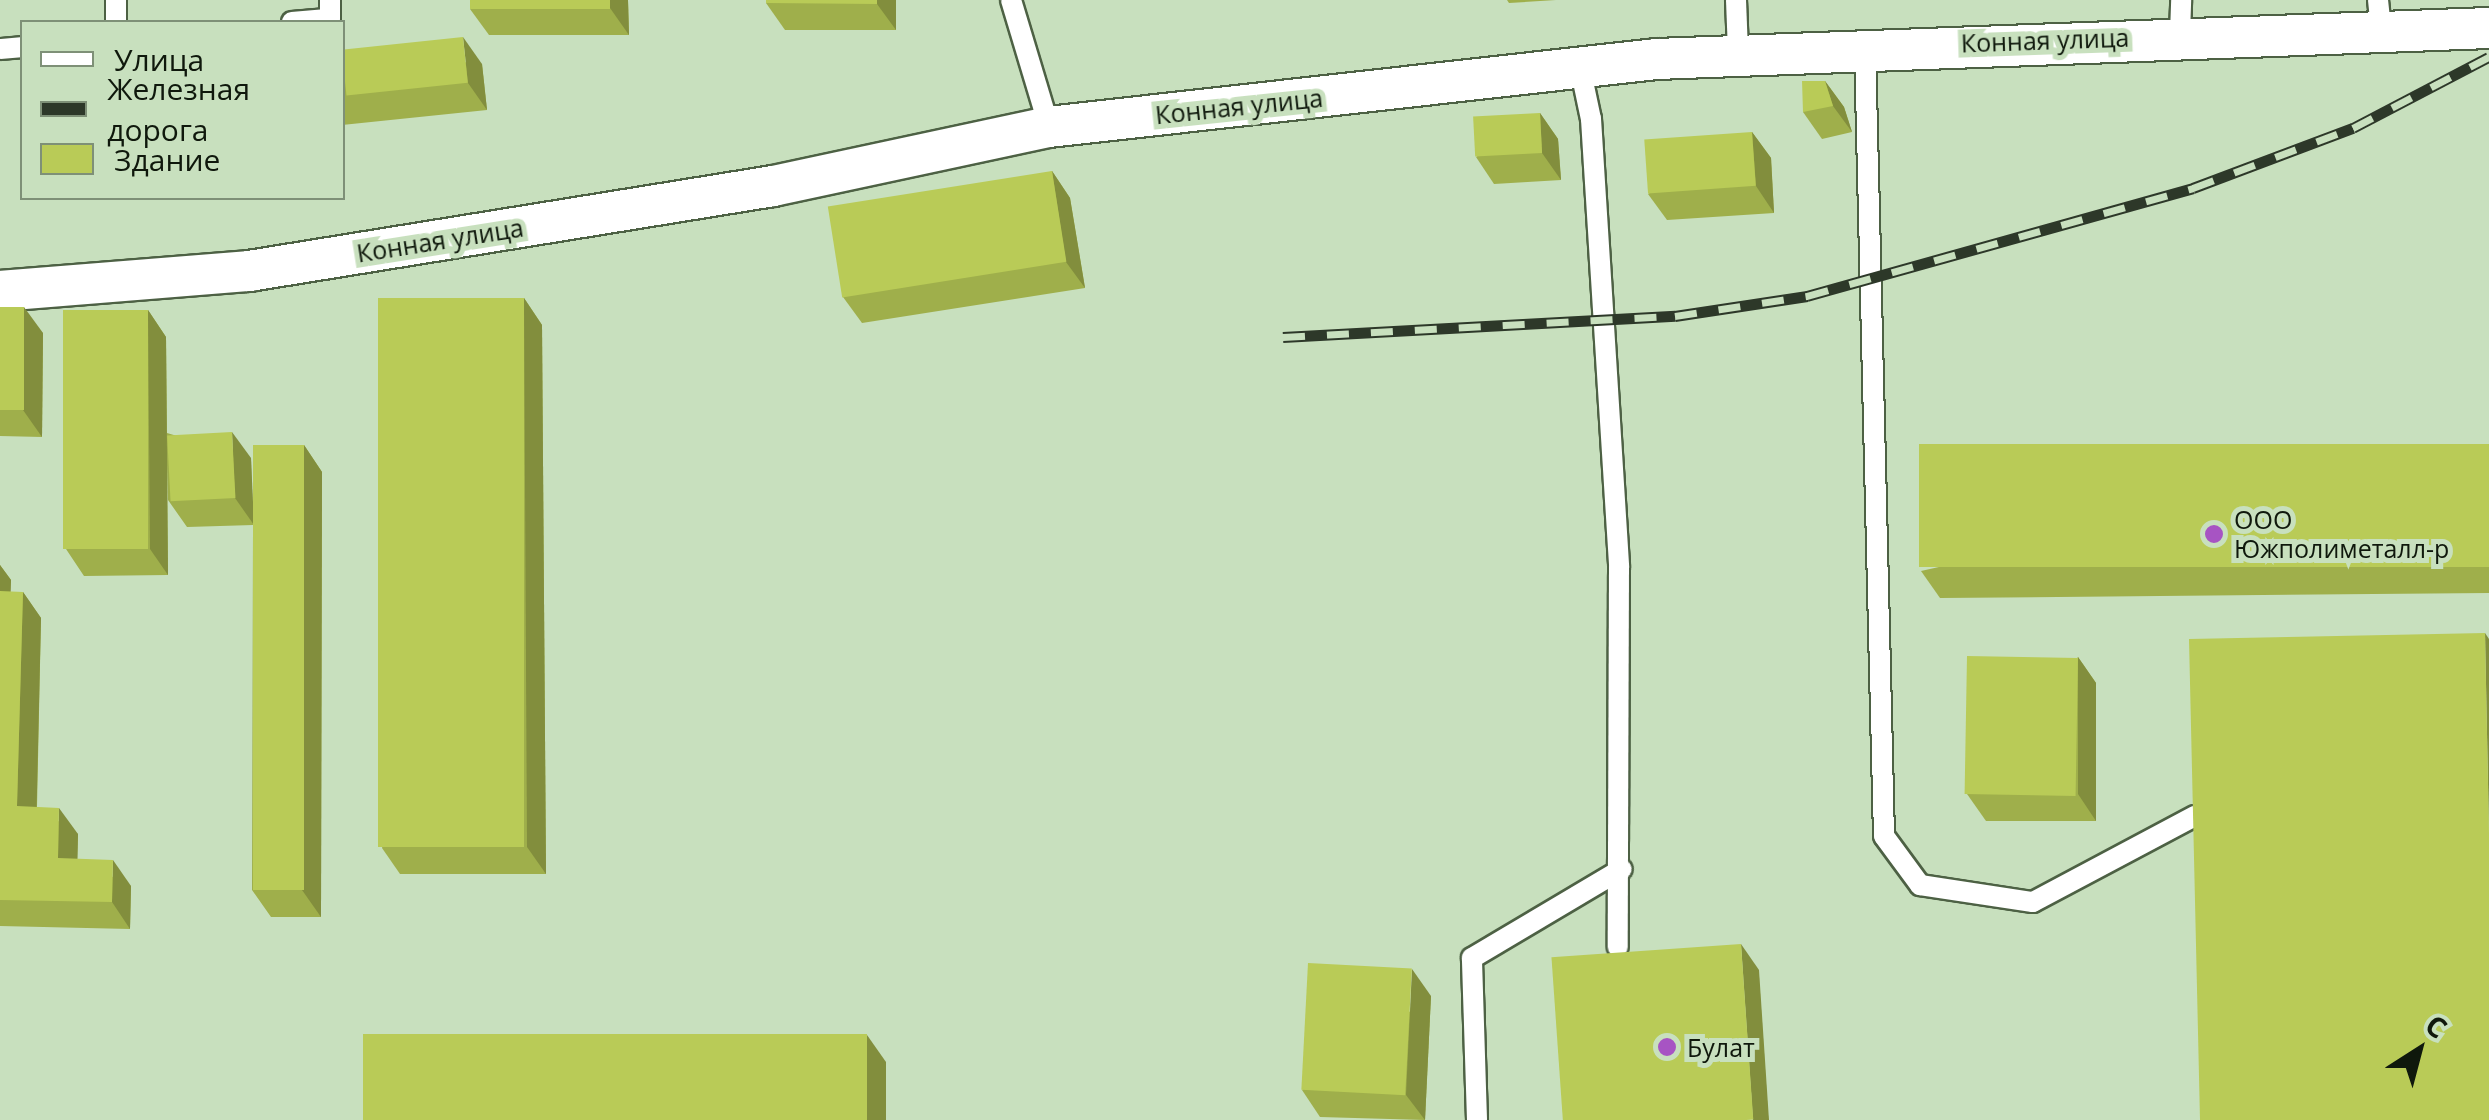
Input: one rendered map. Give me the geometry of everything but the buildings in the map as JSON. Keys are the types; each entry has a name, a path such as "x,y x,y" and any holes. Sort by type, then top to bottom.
{"street":[{"name":"Конная улица","path":"0,291 269,268 774,186 1049,127 1580,67 1738,52 1865,48 2180,17 2380,14 2489,28"}],"lane":[{"path":"317,20 330,19 330,0"},
{"path":"1011,0 1049,127"},
{"path":"1736,0 1738,52"},
{"path":"1865,48 1884,836 1920,885 1968,899 2032,902 2196,816"},
{"path":"1580,67 1592,119 1619,567 1622,870 1618,947"},
{"path":"1477,1120 1472,958 1622,870"}],"railway":[{"path":"1283,337 1675,316 1807,296 2193,188 2353,128 2489,57"}],"place":[{"name":"ООО Южполиметалл-р","path":"2214,534"},
{"name":"Булат","path":"1667,1047"}]}
